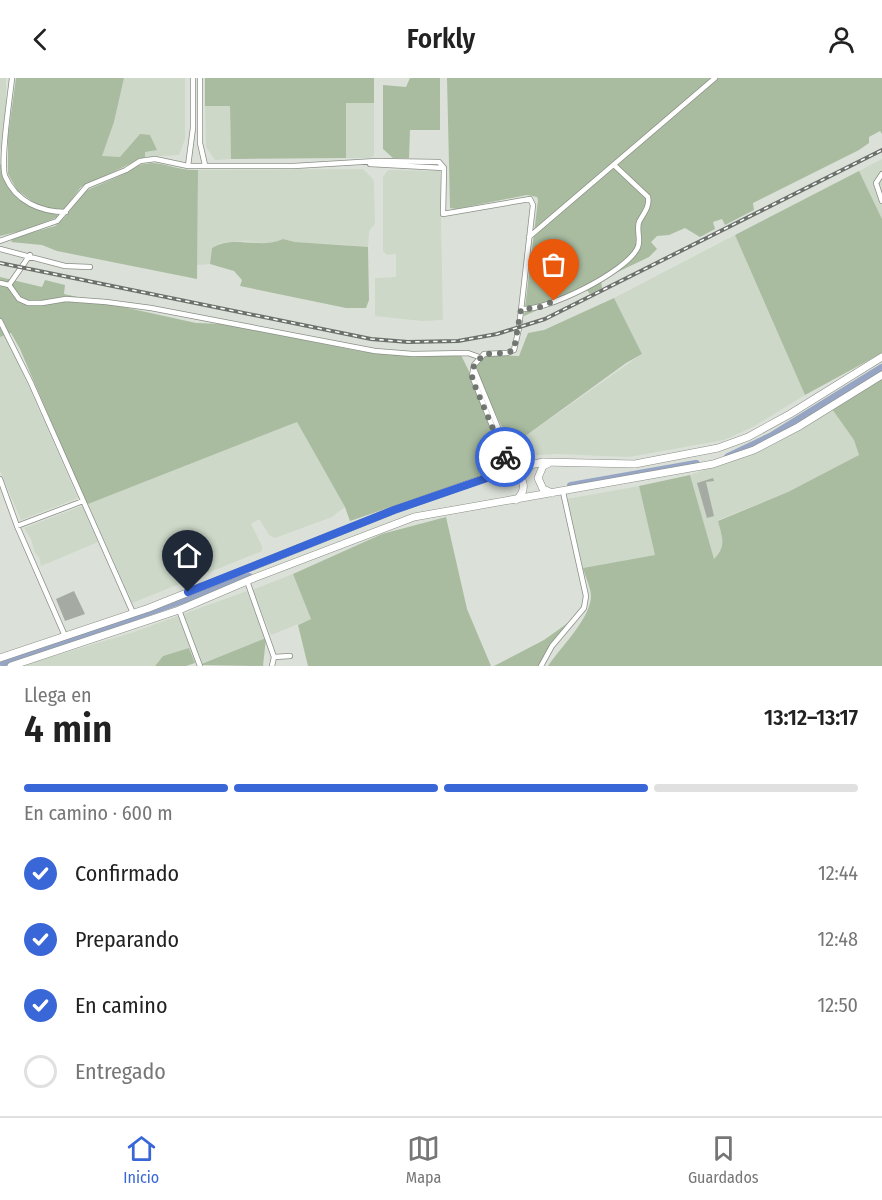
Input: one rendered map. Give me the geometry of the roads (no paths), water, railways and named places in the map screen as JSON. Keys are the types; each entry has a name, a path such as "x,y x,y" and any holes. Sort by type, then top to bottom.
{"highway":[{"path":"2,656 133,613 394,510 510,470 543,462 636,464 718,448 748,437 790,414 882,357"},
{"path":"11,666 179,610 247,581 414,517 713,464 754,450 798,427 882,375"},
{"path":"554,462 543,466 539,471 539,484 548,492 563,492"},
{"path":"510,470 517,474 524,483 523,491 516,500"}],"street":[{"path":"12,78 2,158 4,175 15,193 36,208 48,212 66,212"},
{"path":"188,166 193,128 193,78"},
{"path":"200,78 200,143 205,165"},
{"path":"529,237 715,78"},
{"path":"0,241 57,221 87,186 140,161 155,159 188,166 367,163 377,166 444,168 443,214 530,199 532,205 529,237 514,350 507,353 484,354 479,357 474,369 510,470"},
{"path":"521,309 538,308 587,286 627,262 638,248 639,223 648,205 648,197 614,165"},
{"path":"882,174 876,183 882,201"},
{"path":"0,249 65,266 90,267"},
{"path":"9,285 30,255"},
{"path":"0,283 9,285 19,299 28,303 66,299 106,302 151,308 375,351 413,354 468,353 479,357"},
{"path":"0,321 31,383 133,613"},
{"path":"0,479 17,526 65,636"},
{"path":"541,666 552,646 584,608 586,596 563,492"},
{"path":"17,526 83,501"},
{"path":"247,581 274,657 272,666"},
{"path":"179,610 200,666"},
{"path":"274,657 290,656"}],"waterway":[{"path":"728,457 772,436 882,368"},
{"path":"571,486 696,464"},
{"path":"4,664 4,662 249,577"}],"railway":[{"path":"0,263 371,339 408,342 458,341 497,334 545,319 882,150"}]}
